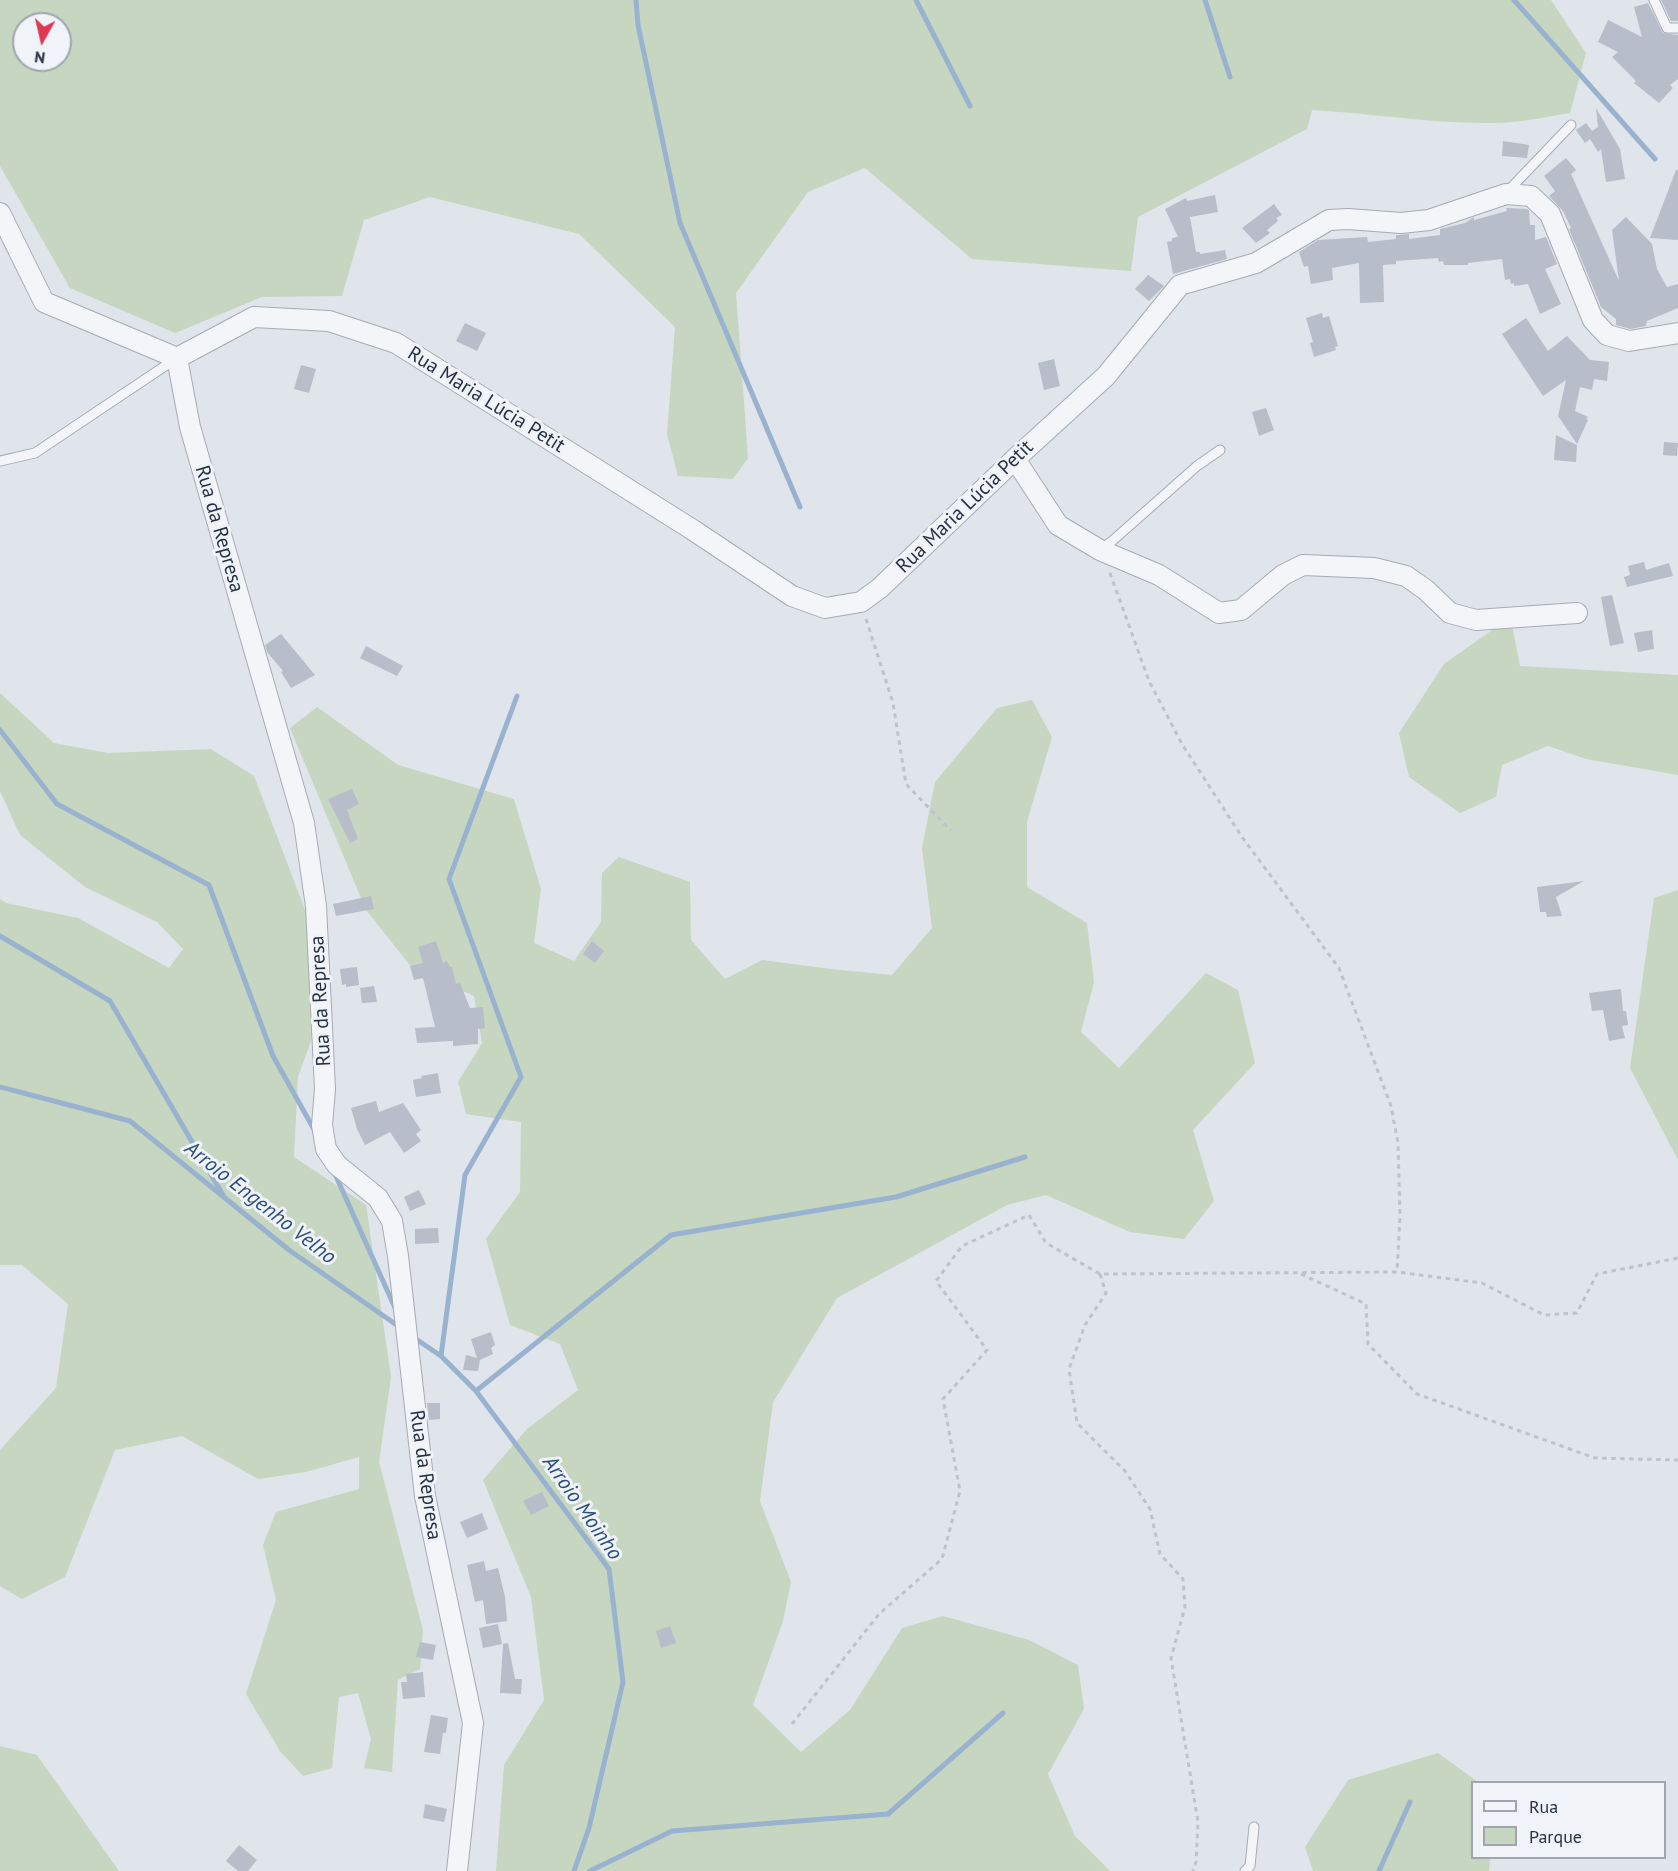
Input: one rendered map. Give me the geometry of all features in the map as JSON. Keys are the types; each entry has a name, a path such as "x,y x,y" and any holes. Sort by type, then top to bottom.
{"street":[{"name":"Rua Maria Lúcia Petit","path":"177,358 254,317 329,321 396,343 693,530 792,596 825,608 861,602 880,588 1106,376 1180,285 1256,263 1329,220 1401,223 1429,220 1506,194 1531,196 1550,214 1593,320 1607,335 1629,340 1678,333"},
{"path":"0,213 44,302 177,358"},
{"name":"Rua da Represa","path":"177,358 190,427 304,823 316,906 325,1089 322,1125 326,1149 337,1165 378,1198 392,1221 398,1256 425,1497 472,1722 457,1871"},
{"path":"1015,459 1058,525 1100,550 1159,575 1219,612 1241,610 1283,575 1303,565 1374,568 1406,576 1426,590 1450,613 1476,620 1577,613"}],"lane":[{"path":"1654,0 1666,28 1678,28"},
{"path":"1506,194 1570,125"},
{"path":"0,461 35,453 177,358"},
{"path":"1100,550 1197,466 1220,450"},
{"path":"1245,1871 1250,1866 1254,1827"}],"path":[{"path":"1100,550 1120,596 1149,681 1182,744 1242,837 1339,968 1393,1115 1398,1143 1400,1216 1397,1272"},
{"path":"861,602 893,703 906,784 951,831"},
{"path":"792,1724 879,1614 942,1559 960,1491 943,1399 987,1350 936,1281 962,1246 1029,1215 1047,1243 1100,1274 1397,1272 1482,1283 1544,1315 1577,1313 1597,1274 1678,1258"},
{"path":"1298,1272 1366,1304 1368,1344 1417,1394 1595,1458 1678,1460"},
{"path":"1100,1274 1106,1293 1085,1324 1070,1369 1077,1423 1125,1471 1150,1509 1160,1554 1183,1579 1185,1607 1171,1658 1198,1822 1196,1862 1193,1871"}],"green space":[{"path":"0,0 1551,0 1586,53 1570,113 1512,122 1470,123 1312,110 1307,129 1138,217 1131,271 972,259 865,168 808,192 736,293 748,458 733,479 678,476 667,434 675,327 579,234 430,197 364,220 342,296 262,297 175,333 70,288 0,166"},
{"path":"1512,625 1520,666 1678,675 1678,775 1586,759 1548,746 1502,765 1496,797 1460,813 1409,777 1399,733 1444,664 1498,626"},
{"path":"0,693 54,743 108,753 211,749 254,776 310,923 321,1013 298,1077 294,1157 366,1205 391,1377 379,1462 423,1630 420,1669 398,1680 392,1772 364,1768 371,1739 358,1693 339,1697 332,1768 303,1776 280,1751 246,1694 276,1600 263,1545 276,1512 359,1489 359,1457 306,1472 258,1479 182,1436 115,1450 65,1577 22,1599 0,1586 0,1450 56,1388 68,1304 22,1265 0,1265 0,899 6,903 78,918 169,968 183,949 157,922 85,887 20,835 0,791"},
{"path":"1032,700 1052,737 1027,822 1027,887 1087,923 1094,982 1081,1032 1119,1068 1206,973 1238,990 1255,1063 1193,1130 1214,1201 1184,1239 1130,1232 1046,1195 1007,1205 837,1298 773,1402 760,1501 791,1582 783,1621 753,1705 801,1752 850,1710 902,1628 943,1616 1029,1640 1078,1665 1084,1709 1048,1774 1075,1836 1110,1871 496,1871 504,1765 544,1700 531,1597 483,1480 527,1429 578,1390 560,1344 510,1325 486,1239 520,1192 521,1122 466,1114 458,1082 482,1043 474,996 413,969 366,910 290,728 317,707 398,765 514,799 541,889 534,943 574,961 601,922 602,873 619,857 690,882 691,940 725,979 762,960 892,975 932,928 922,848 935,782 997,708"},
{"path":"1678,890 1678,1160 1630,1068 1654,898"},
{"path":"0,1746 37,1755 119,1871 0,1871"},
{"path":"1438,1753 1477,1781 1471,1781 1471,1859 1490,1859 1489,1871 1313,1871 1305,1847 1348,1780"}],"building":[{"path":"1661,0 1678,0 1678,21 1671,21"},
{"path":"1648,3 1663,33 1678,35 1678,79 1670,85 1673,88 1659,103 1634,83 1636,81 1612,57 1618,52 1598,42 1608,20 1642,37 1634,7"},
{"path":"1596,108 1620,149 1625,179 1606,182 1601,149 1598,152 1590,139 1585,143 1576,130 1586,123 1592,131 1598,127"},
{"path":"1503,141 1529,145 1527,158 1502,156"},
{"path":"1566,158 1576,170 1571,174 1619,281 1612,230 1626,217 1652,244 1657,269 1667,287 1678,284 1678,308 1647,321 1646,326 1630,329 1616,325 1616,319 1601,307 1569,229 1571,228 1563,211 1549,196 1555,191 1544,176"},
{"path":"1676,170 1678,170 1678,240 1650,238"},
{"path":"1215,195 1218,212 1190,217 1196,252 1200,254 1225,250 1227,259 1173,274 1167,242 1178,237 1165,209 1186,198 1187,201"},
{"path":"1274,204 1282,215 1276,218 1278,221 1267,230 1270,233 1256,243 1242,228"},
{"path":"1506,208 1529,211 1530,225 1535,225 1535,240 1546,237 1557,264 1545,269 1561,304 1540,314 1528,284 1514,286 1510,279 1505,280 1502,259 1468,263 1468,265 1444,265 1443,261 1439,262 1438,258 1396,261 1396,264 1383,265 1384,302 1360,303 1359,263 1332,268 1333,280 1311,284 1308,266 1304,267 1299,252 1318,240 1367,237 1368,242 1396,239 1396,235 1409,234 1409,239 1440,235 1440,229 1465,223 1474,217 1474,220 1507,211"},
{"path":"1148,275 1164,286 1149,301 1135,289"},
{"path":"1322,313 1323,318 1329,316 1338,346 1335,347 1336,350 1314,357 1310,343 1313,342 1306,318"},
{"path":"1526,318 1548,351 1567,336 1590,360 1609,362 1607,381 1594,379 1592,390 1580,387 1575,411 1588,417 1586,419 1588,420 1577,444 1558,416 1566,380 1543,396 1502,334"},
{"path":"465,323 486,333 477,351 456,341"},
{"path":"1054,359 1060,386 1044,390 1038,363"},
{"path":"301,365 316,369 309,393 294,389"},
{"path":"1266,408 1274,430 1259,436 1252,412"},
{"path":"1556,435 1577,445 1576,462 1554,460"},
{"path":"1664,442 1678,443 1677,456 1663,455"},
{"path":"1644,562 1646,570 1669,563 1673,576 1627,587 1624,577 1630,575 1628,566"},
{"path":"1612,595 1624,643 1610,646 1601,597"},
{"path":"1652,630 1654,649 1638,652 1634,633"},
{"path":"281,634 315,675 291,688 281,672 283,671 267,652 265,645"},
{"path":"366,646 403,666 397,676 360,658"},
{"path":"352,789 359,804 347,810 358,839 350,843 328,799"},
{"path":"1584,881 1556,897 1562,916 1547,917 1546,912 1540,912 1537,887"},
{"path":"371,896 374,909 336,916 333,904"},
{"path":"436,941 443,963 447,961 452,967 456,984 460,983 470,1008 483,1007 485,1028 478,1029 478,1044 453,1046 453,1041 417,1043 415,1028 435,1027 423,978 414,980 410,966 423,963 418,947"},
{"path":"592,941 604,951 595,963 583,954"},
{"path":"357,967 359,985 346,987 346,984 342,985 340,969"},
{"path":"374,986 377,1002 362,1003 360,988"},
{"path":"1621,989 1623,1011 1626,1011 1628,1025 1622,1026 1625,1038 1609,1041 1603,1010 1592,1011 1589,993"},
{"path":"438,1073 441,1093 416,1097 413,1080"},
{"path":"376,1101 379,1112 403,1103 421,1130 416,1134 421,1141 404,1153 390,1132 365,1145 357,1129 351,1108"},
{"path":"419,1190 426,1204 410,1211 404,1197"},
{"path":"438,1228 439,1243 415,1244 415,1229"},
{"path":"491,1332 495,1345 491,1348 493,1354 480,1360 478,1371 463,1370 466,1355 477,1358 471,1339"},
{"path":"427,1403 440,1403 440,1419 429,1420"},
{"path":"542,1492 549,1506 531,1515 523,1501"},
{"path":"482,1513 488,1529 467,1538 460,1522"},
{"path":"484,1561 486,1571 498,1568 505,1597 507,1621 486,1624 483,1600 475,1602 467,1565"},
{"path":"498,1624 502,1644 483,1648 479,1628"},
{"path":"670,1626 676,1643 661,1648 656,1631"},
{"path":"420,1642 436,1645 433,1660 416,1657"},
{"path":"508,1643 515,1679 522,1679 521,1694 500,1693 503,1644"},
{"path":"423,1672 425,1697 403,1699 401,1682 407,1682 406,1674"},
{"path":"431,1715 448,1718 440,1754 424,1752"},
{"path":"425,1804 447,1809 444,1822 423,1818"},
{"path":"239,1845 257,1860 248,1871 238,1871 226,1861"}],"waterway":[{"path":"636,0 638,25 680,223 800,507"},
{"path":"916,0 970,106"},
{"path":"1205,0 1230,77"},
{"path":"1514,0 1655,159"},
{"path":"441,1356 465,1175 521,1077 449,879 517,696"},
{"path":"0,730 57,804 209,885 273,1056 316,1133"},
{"path":"0,936 110,1001 223,1195"},
{"name":"Arroio Engenho Velho","path":"0,1087 130,1121 289,1250 401,1328"},
{"path":"476,1391 671,1235 896,1197 1025,1157"},
{"path":"335,1174 396,1310"},
{"name":"Arroio Moinho","path":"413,1337 441,1356 476,1391 609,1569 623,1682 589,1828 574,1871"},
{"path":"590,1871 672,1831 888,1814 1003,1713"},
{"path":"1379,1871 1410,1802"}]}
